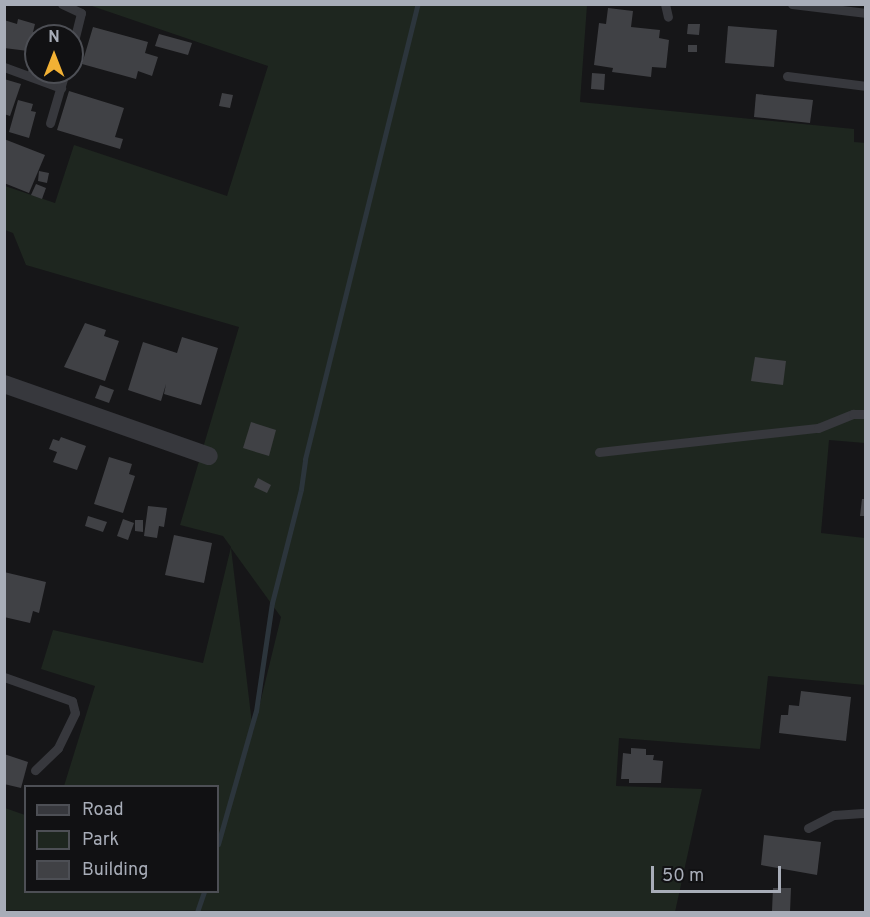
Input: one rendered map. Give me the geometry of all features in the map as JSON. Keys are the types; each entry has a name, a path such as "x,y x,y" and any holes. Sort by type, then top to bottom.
{"street":[{"path":"4,384 209,456"}],"lane":[{"path":"62,4 81,13 78,24"},
{"path":"665,4 668,17"},
{"path":"792,4 866,13"},
{"path":"4,67 61,88"},
{"path":"787,76 866,86"},
{"path":"50,123 62,84"},
{"path":"599,452 818,428 853,414 866,414"},
{"path":"4,677 72,701 75,713 58,748 35,771"},
{"path":"808,828 834,815 866,813"}],"green space":[{"path":"89,5 587,5 580,102 854,129 854,142 866,143 865,443 829,440 821,533 865,538 865,685 768,676 760,749 619,738 616,786 702,789 675,912 5,910 5,808 24,815 24,893 219,893 219,785 64,785 95,686 41,669 53,630 203,663 231,547 223,536 180,525 239,327 26,265 13,233 5,230 5,186 55,203 74,145 227,196 268,66","holes":["231,548 281,617 253,732"]}],"building":[{"path":"608,8 633,11 631,27 660,30 659,38 669,40 666,68 652,67 651,77 612,72 613,68 594,65 599,23 606,24"},
{"path":"18,19 35,24 24,24 24,50 4,48 4,20 17,24"},
{"path":"688,24 700,24 699,35 687,34"},
{"path":"728,26 777,30 774,67 725,63"},
{"path":"93,27 148,42 145,53 158,57 152,76 138,71 136,79 84,65"},
{"path":"159,34 192,43 188,55 155,46"},
{"path":"688,45 697,45 697,52 688,52"},
{"path":"592,73 605,74 604,90 591,89"},
{"path":"4,79 21,84 10,116 4,114"},
{"path":"69,91 124,108 115,137 123,139 120,149 57,130"},
{"path":"222,93 233,95 230,108 219,106"},
{"path":"756,94 813,100 810,123 754,117"},
{"path":"18,100 33,104 31,111 36,112 29,138 9,132"},
{"path":"4,139 45,155 29,193 4,183"},
{"path":"39,171 49,173 47,183 38,181"},
{"path":"36,184 46,188 42,199 31,195"},
{"path":"85,323 106,330 104,336 119,341 105,381 64,367"},
{"path":"182,337 218,348 201,405 164,394 166,384 161,401 128,390 143,342 177,353"},
{"path":"755,357 786,361 783,385 751,381"},
{"path":"100,385 114,390 109,403 95,398"},
{"path":"251,422 276,430 269,456 243,448"},
{"path":"61,437 86,446 77,470 53,462 57,452 49,449 53,439 59,441"},
{"path":"109,457 132,464 129,474 135,476 123,513 94,504"},
{"path":"258,478 271,485 267,493 254,487"},
{"path":"862,499 866,499 866,516 860,516"},
{"path":"148,506 167,508 164,527 159,526 157,538 144,536"},
{"path":"88,516 107,522 103,532 85,526"},
{"path":"123,519 134,523 128,540 117,536"},
{"path":"135,520 143,520 143,532 135,531"},
{"path":"174,535 212,543 204,583 165,575"},
{"path":"4,572 46,582 39,613 33,611 30,623 4,617"},
{"path":"801,691 851,697 846,741 779,733 781,715 788,715 789,705 799,706"},
{"path":"631,748 646,749 646,755 654,755 653,760 663,761 661,783 629,783 629,779 621,779 623,753 631,754"},
{"path":"4,754 28,762 21,788 4,784"},
{"path":"764,835 821,842 817,875 761,865"},
{"path":"773,888 791,888 790,912 757,912 772,911"}],"waterway":[{"path":"219,840 256,711 272,603 301,489 305,459 418,4"},
{"path":"197,912 204,893"}]}
